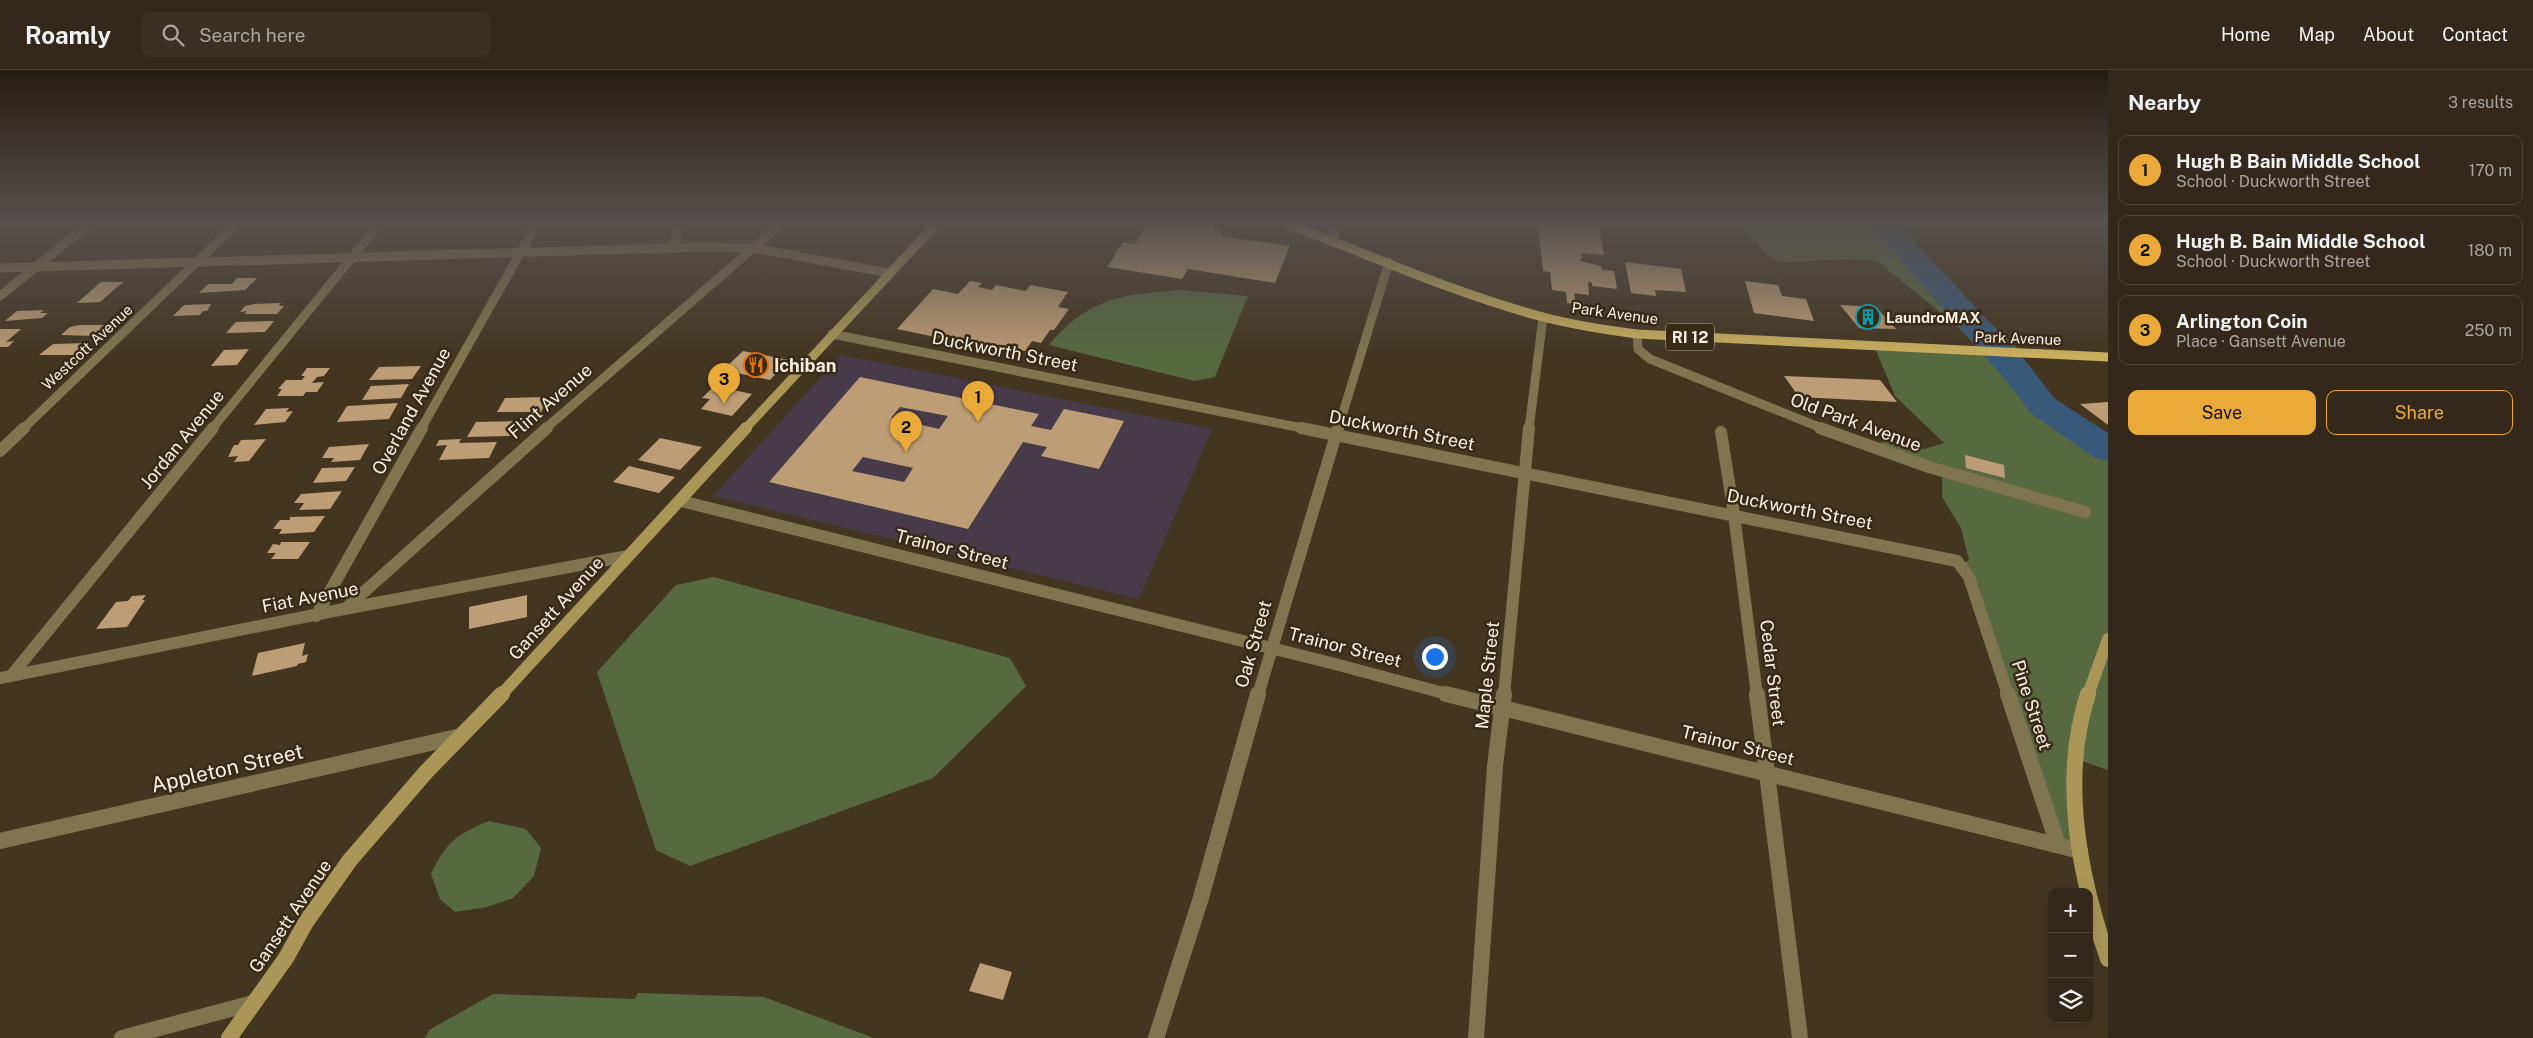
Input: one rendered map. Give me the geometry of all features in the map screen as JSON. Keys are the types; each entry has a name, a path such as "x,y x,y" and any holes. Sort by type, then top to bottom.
{"main road":[{"name":"Gansett Avenue","path":"229,1038 286,958 306,922 350,860 426,772 463,736 894,268"},
{"name":"Park Avenue","path":"1406,268 1543,317 1588,327 1637,334 2108,357"},
{"path":"2108,639 2086,700 2078,733 2076,808 2069,848 2108,959"}],"street":[{"path":"0,296 33,268"},
{"name":"Westcott Avenue","path":"0,451 191,268"},
{"name":"Jordan Avenue","path":"5,677 344,268"},
{"name":"Overland Avenue","path":"316,616 511,268"},
{"name":"Flint Avenue","path":"344,609 488,479 731,268"},
{"path":"863,268 889,273"},
{"name":"Oak Street","path":"1156,1038 1200,901 1271,648 1387,268"},
{"name":"Maple Street","path":"1476,1038 1495,766 1503,709 1524,472 1543,317"},
{"name":"Duckworth Street","path":"832,334 1949,558 1962,567"},
{"name":"Old Park Avenue","path":"1637,334 1638,350 1650,359 1784,415 1930,467 2085,512"},
{"name":"Cedar Street","path":"1721,432 1734,514 1800,1038"},
{"name":"Trainor Street","path":"681,501 1271,648 1503,709 2069,848"},
{"name":"Fiat Avenue","path":"5,677 344,609 628,556"},
{"name":"Pine Street","path":"1962,567 1969,577 2069,848"},
{"name":"Appleton Street","path":"0,841 463,736"},
{"path":"122,1038 253,1003"}],"shaded area":[{"path":"841,355 1212,429 1139,599 713,496"}],"green space":[{"path":"1886,268 1932,268 2019,350 2009,352 2034,378 2022,382 2024,394 2041,399 2108,441 2108,770 2082,761 2079,845 2061,847 1960,565 1969,560 1961,528 1942,497 1942,473 1879,446 1884,438 1924,449 1944,443 1895,396 1875,348 1976,348 1957,326"},
{"path":"1181,290 1248,296 1215,377 1194,381 1049,345 1078,317 1108,301 1141,294"},
{"path":"714,577 1010,658 1026,686 933,778 690,866 656,850 597,672 676,585"},
{"path":"489,821 526,829 541,848 534,876 513,898 487,907 455,912 440,899 431,874 442,854 454,840 469,830"},
{"path":"638,993 764,997 874,1038 425,1038 429,1030 493,994 635,999"}],"building":[{"path":"1114,268 1281,268 1275,283 1188,269 1182,279"},
{"path":"1543,268 1602,268 1602,270 1614,271 1617,289 1592,286 1592,283 1588,282 1589,295 1574,293 1576,304 1567,303 1566,292 1552,290 1550,272 1543,271"},
{"path":"1626,268 1681,269 1686,292 1655,290 1656,296 1631,293"},
{"path":"237,278 257,278 245,290 199,293 208,284 232,284"},
{"path":"970,281 982,283 978,287 992,290 996,285 1026,291 1030,285 1068,292 1058,307 1069,309 1054,330 1050,330 1041,343 1032,341 1025,351 986,343 983,347 897,329 933,289 958,294"},
{"path":"1745,281 1778,285 1782,296 1806,299 1814,321 1754,313"},
{"path":"101,282 123,282 100,302 77,303"},
{"path":"281,303 279,306 284,306 277,314 244,314 247,311 240,312 245,306 254,304"},
{"path":"211,304 207,311 203,311 200,315 173,316 184,305"},
{"name":"LaundroMAX","path":"1840,305 1876,307 1896,329 1859,328"},
{"path":"44,310 40,313 48,313 42,318 5,321 17,311"},
{"path":"274,321 265,332 226,333 236,322"},
{"path":"107,325 95,336 61,335 70,327"},
{"path":"0,329 21,329 6,342 14,341 8,347 0,347"},
{"path":"86,343 73,355 39,355 53,344"},
{"path":"249,349 237,365 211,366 224,350"},
{"name":"Ichiban","path":"743,351 789,360 770,380 723,370"},
{"path":"421,366 412,379 369,380 379,367"},
{"path":"307,368 330,368 324,376 317,377 312,383 324,382 317,392 306,392 303,396 277,396 282,389 278,389 286,380 302,380 305,376 301,376"},
{"path":"1784,376 1880,380 1897,402 1799,397"},
{"path":"860,377 1039,414 1031,426 1051,430 1064,409 1124,421 1099,469 1041,456 1047,447 1023,442 968,529 769,482","holes":["900,407 948,416 939,429 891,418","863,457 913,468 904,482 852,471"]},
{"path":"409,384 401,398 362,400 371,386"},
{"path":"714,386 752,394 732,416 701,409 710,399 702,398"},
{"path":"548,397 541,412 497,412 505,398"},
{"path":"2108,402 2108,425 2080,404"},
{"path":"398,403 389,419 337,422 347,406"},
{"path":"289,408 286,412 293,411 285,422 254,425 266,409"},
{"path":"521,421 513,436 467,437 476,422"},
{"path":"660,438 702,447 680,470 638,460"},
{"path":"266,439 249,461 234,462 238,456 228,457 234,445 238,445 241,440"},
{"path":"461,439 459,443 497,442 489,458 439,460 447,445 436,446 439,440"},
{"path":"369,444 360,460 331,462 334,458 322,458 329,447"},
{"path":"1965,455 2004,465 2005,478 1966,468"},
{"path":"629,466 675,477 659,493 613,482"},
{"path":"355,467 346,481 313,483 322,468"},
{"path":"342,491 330,509 299,510 304,503 294,503 301,494"},
{"path":"325,516 314,532 279,534 282,529 273,529 280,520 290,520 290,517"},
{"path":"281,542 310,542 298,559 271,559 276,553 267,553 273,544 280,545"},
{"path":"146,595 142,600 145,600 127,627 96,629 116,602 128,601 132,596"},
{"path":"527,595 527,617 469,629 469,607"},
{"path":"305,643 302,656 308,654 306,662 297,666 252,676 258,653"},
{"path":"980,963 1012,972 1003,1000 969,991"}],"waterway":[{"path":"1923,268 2016,371 2043,406 2108,450"}],"place":[{"name":"LaundroMAX","path":"1868,317"},
{"name":"Ichiban","path":"756,365"},
{"name":"Arlington Coin","path":"724,404"},
{"name":"Hugh B Bain Middle School","path":"978,422"},
{"name":"Hugh B. Bain Middle School","path":"906,452"}]}
